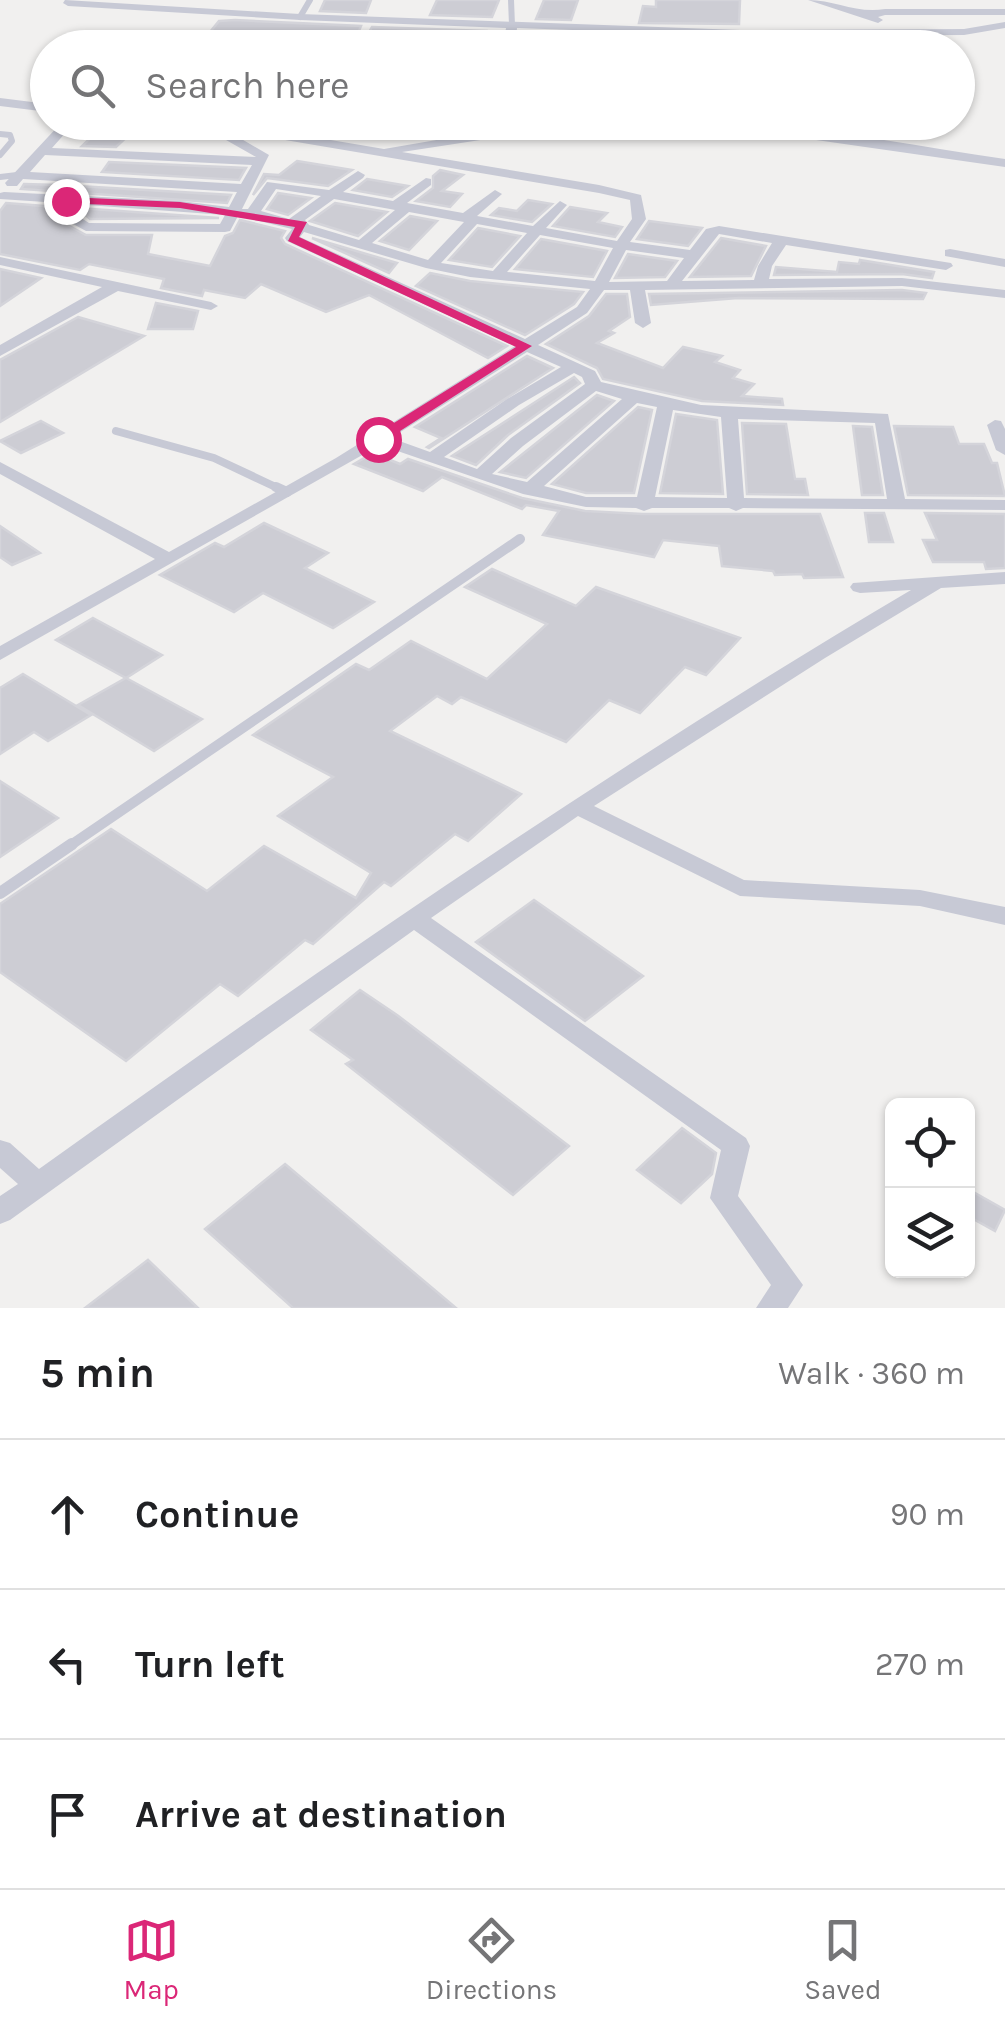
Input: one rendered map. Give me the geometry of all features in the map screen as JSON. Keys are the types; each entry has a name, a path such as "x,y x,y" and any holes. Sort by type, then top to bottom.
{"street":[{"path":"71,0 68,2 300,17 654,30"},
{"path":"825,1 900,30"},
{"path":"865,16 885,12 1005,12"},
{"path":"511,30 512,25"},
{"path":"975,30 1005,25"},
{"path":"975,33 1005,36"},
{"path":"0,102 30,106"},
{"path":"2,199 17,175 52,140"},
{"path":"66,201 69,216 86,226 225,228 263,154 234,140"},
{"path":"0,654 378,439 582,310 602,286 618,245 639,219 636,198 303,140"},
{"path":"378,152 456,140"},
{"path":"448,167 478,140"},
{"path":"851,140 1005,163"},
{"path":"41,151 258,161"},
{"path":"84,180 104,156"},
{"path":"17,175 243,188"},
{"path":"358,175 298,224 292,238 589,374 594,384 632,398 665,408 747,416 882,418 897,506"},
{"path":"364,242 426,182"},
{"path":"252,214 272,185 618,245 695,254"},
{"path":"431,265 495,194"},
{"path":"2,199 233,211 298,224 431,265 602,286 902,282 1005,294"},
{"path":"499,272 560,204"},
{"path":"672,284 714,231 950,253 1005,263"},
{"path":"760,284 779,240"},
{"path":"939,286 950,253"},
{"path":"0,261 212,306"},
{"path":"0,350 118,285"},
{"path":"637,285 644,323"},
{"path":"432,458 514,402 573,368"},
{"path":"480,476 517,442 594,384"},
{"path":"530,490 632,398"},
{"path":"644,506 665,408"},
{"path":"730,412 736,506"},
{"path":"995,425 1005,450"},
{"path":"378,439 480,476 586,502 644,506 1005,505"},
{"path":"0,466 167,558"},
{"path":"860,586 1005,578"},
{"path":"0,1212 414,918 814,654 940,581"},
{"path":"580,808 740,888 920,898 1005,916"},
{"path":"414,918 736,1146 724,1198 788,1285 771,1308"},
{"path":"0,1151 38,1185"}],"lane":[{"path":"300,17 310,0"},
{"path":"511,0 512,25"},
{"path":"0,134 10,135 12,141 0,155"},
{"path":"0,177 17,175"},
{"path":"116,432 214,458 286,492"},
{"path":"0,893 520,539"}],"building":[{"path":"325,0 371,0 366,13 320,11"},
{"path":"437,0 499,0 492,17 430,15"},
{"path":"544,0 578,0 571,20 536,19"},
{"path":"656,0 740,0 739,24 639,23 643,6 656,7"},
{"path":"235,20 361,26 359,30 212,30 219,21"},
{"path":"372,27 458,30 370,30"},
{"path":"88,140 123,140 116,147 82,146"},
{"path":"297,161 352,170 328,186 267,178 253,195 264,174 279,175"},
{"path":"109,162 246,168 239,180 102,172"},
{"path":"440,170 463,175 442,191 462,194 450,207 416,201 433,188 433,176"},
{"path":"367,179 408,186 392,197 353,190"},
{"path":"24,184 231,195 227,203 21,189"},
{"path":"278,193 311,198 288,215 267,209"},
{"path":"528,200 552,204 532,222 491,215 499,208 517,211"},
{"path":"6,203 57,207 62,222 86,235 152,235 148,254 210,266 225,236 233,233 240,220 285,231 281,238 285,244 507,346 488,358 369,295 326,312 261,284 245,298 204,290 202,296 161,288 164,279 89,264 80,270 0,254 0,211"},
{"path":"335,203 387,212 358,236 310,221"},
{"path":"570,207 607,213 598,222 622,227 615,237 553,226"},
{"path":"78,208 219,218 90,219"},
{"path":"410,216 437,221 409,250 380,241"},
{"path":"649,221 702,228 688,246 637,239"},
{"path":"478,228 520,236 492,267 449,260"},
{"path":"312,238 397,263 389,273"},
{"path":"721,238 766,246 751,276 690,277"},
{"path":"541,239 607,251 593,277 515,269"},
{"path":"628,254 677,261 665,277 615,278"},
{"path":"860,260 934,272 932,278 902,274 774,275 776,267 837,272 839,262 859,264"},
{"path":"0,269 41,278 0,306"},
{"path":"430,273 470,281 583,292 574,304 525,335 416,286"},
{"path":"902,290 926,293 923,299 738,298 651,305 649,294"},
{"path":"606,294 627,294 630,317 597,343 663,368 683,347 722,356 715,362 740,370 733,378 754,384 742,396 782,399 783,405 702,401 603,379 597,368 546,344 589,316"},
{"path":"156,303 198,311 193,329 148,329"},
{"path":"78,317 144,336 0,422 0,360"},
{"path":"527,356 553,368 427,447 441,438 415,427"},
{"path":"574,377 580,383 508,435 476,465 452,456"},
{"path":"597,395 614,401 526,478 500,472"},
{"path":"638,407 652,410 634,493 586,493 552,484"},
{"path":"676,414 717,420 723,494 660,493"},
{"path":"41,421 63,433 21,453 0,441"},
{"path":"742,423 786,424 795,479 805,479 808,495 747,494"},
{"path":"853,426 872,427 883,495 862,495"},
{"path":"894,426 953,427 959,444 984,444 992,463 997,463 1005,496 908,495"},
{"path":"373,453 400,464 408,459 522,498 585,511 820,514 843,577 804,578 802,574 775,575 773,571 722,566 719,546 663,540 654,557 543,535 559,511 526,505 522,509 442,477 423,491 354,464"},
{"path":"865,513 884,513 893,542 869,542"},
{"path":"925,513 1005,514 1005,568 986,569 984,562 933,562 923,540 937,540"},
{"path":"264,523 328,553 305,568 374,602 333,628 263,593 234,612 160,575 215,543 224,547"},
{"path":"0,526 40,553 12,565 0,557"},
{"path":"492,569 576,606 596,587 740,638 706,675 685,667 640,713 609,700 566,742 461,697 452,704 437,696 390,731 521,794 468,841 455,834 391,886 384,882 313,944 305,940 238,996 220,984 126,1061 0,972 0,904 111,829 207,891 264,846 356,898 371,873 278,816 333,777 253,735 356,664 369,670 411,641 487,679 547,624 465,587"},
{"path":"93,618 162,655 126,678 56,640"},
{"path":"23,674 91,715 48,741 34,732 0,754 0,688"},
{"path":"126,678 202,719 154,751 78,705"},
{"path":"0,781 58,818 0,857"},
{"path":"534,900 643,976 585,1021 476,942"},
{"path":"360,990 569,1146 513,1195 346,1064 353,1060 311,1030"},
{"path":"682,1128 716,1153 712,1174 681,1203 637,1170"},
{"path":"285,1164 456,1308 293,1308 205,1229"},
{"path":"975,1193 1005,1210 995,1231 975,1220"},
{"path":"148,1260 198,1308 85,1308"}],"route":[{"path":"66,201 180,205 303,224 292,238 526,346 378,439"}]}
